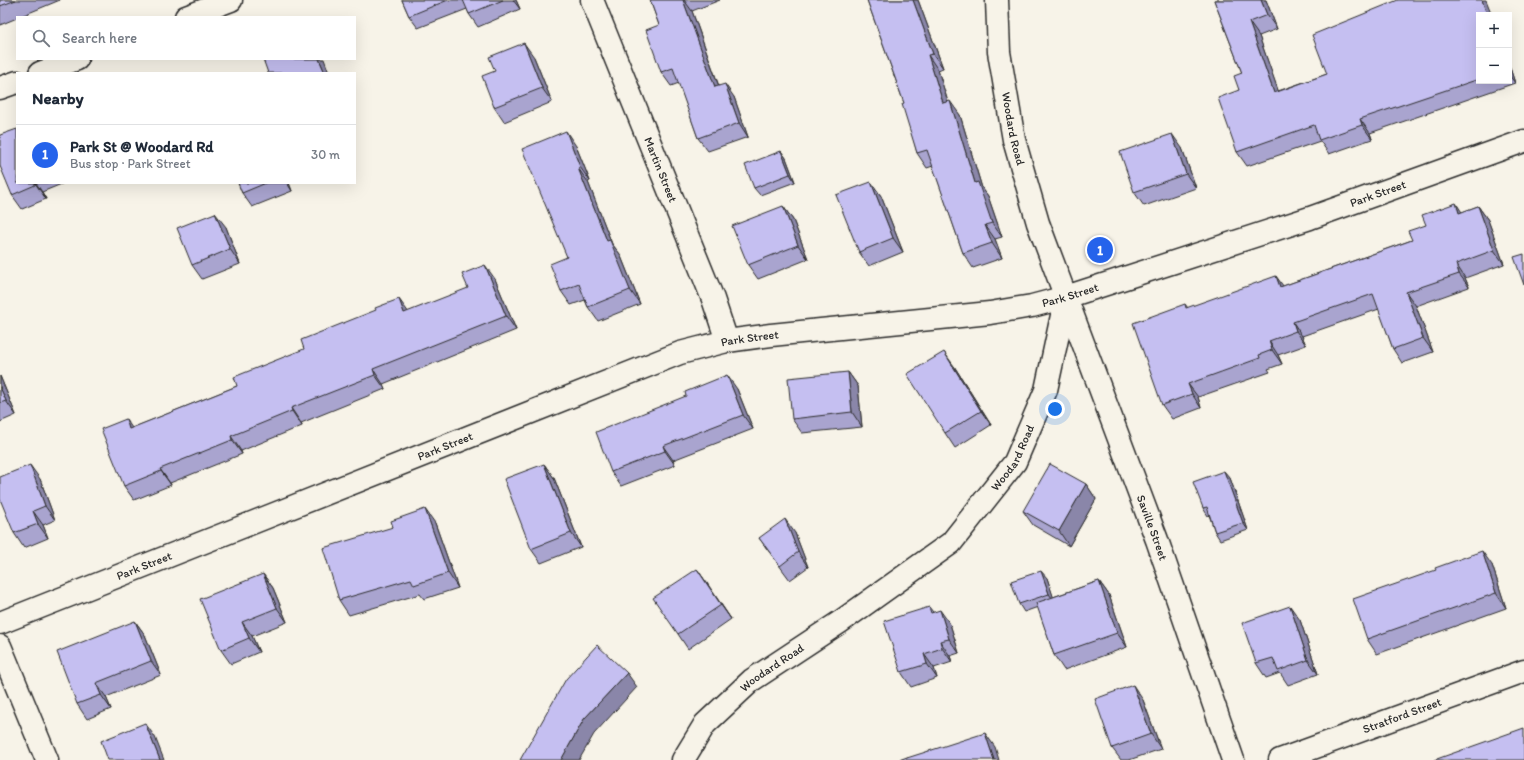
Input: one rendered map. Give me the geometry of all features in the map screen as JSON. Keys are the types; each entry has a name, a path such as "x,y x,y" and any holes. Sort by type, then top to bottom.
{"street":[{"path":"189,16 231,0"},
{"name":"Martin Street","path":"592,0 713,299 727,341"},
{"name":"Woodard Road","path":"683,760 705,724 752,680 840,622 950,543 1015,462 1046,390 1066,298 1038,223 1014,140 999,52 997,0"},
{"path":"43,72 74,60"},
{"path":"0,88 16,82"},
{"name":"Park Street","path":"0,623 680,353 727,341 771,335 990,314 1066,298 1310,218 1524,141"},
{"name":"Saville Street","path":"1066,298 1157,540 1233,760"},
{"path":"0,646 47,760"},
{"name":"Stratford Street","path":"1280,760 1524,671"}],"building":[{"path":"0,0 16,0 0,6"},
{"path":"402,0 448,0 409,16"},
{"path":"463,0 503,0 469,14"},
{"path":"650,0 683,0 715,87 725,84 739,123 698,138 673,68 661,72 646,30 659,25"},
{"path":"867,0 913,0 933,54 928,55 943,103 950,101 975,183 978,182 992,223 985,225 992,243 963,253 927,150 917,153 902,104 904,103"},
{"path":"1214,0 1261,0 1267,15 1249,22 1274,93 1327,74 1312,35 1398,0 1482,0 1486,12 1476,12 1476,80 1360,119 1362,125 1319,140 1314,125 1237,152 1218,98 1239,90 1234,76 1242,73"},
{"path":"524,43 542,88 494,107 482,76 495,71 489,57"},
{"path":"263,60 319,60 325,72 268,72"},
{"path":"16,129 16,184 35,184 12,195 0,166 0,135"},
{"path":"566,131 580,167 578,168 607,241 610,240 630,290 588,307 579,284 561,291 550,264 567,257 522,149"},
{"path":"1172,134 1186,174 1134,192 1120,152"},
{"path":"781,151 790,174 754,188 745,165"},
{"path":"871,182 893,238 859,252 836,195"},
{"path":"238,184 264,184 242,193"},
{"path":"1456,203 1459,213 1478,206 1494,250 1456,264 1459,274 1406,292 1423,338 1393,349 1373,294 1293,322 1296,331 1269,341 1272,350 1259,355 1260,358 1188,384 1192,394 1162,405 1133,323 1185,304 1186,308 1276,276 1280,287 1412,240 1408,231 1426,225 1422,215"},
{"path":"783,206 798,245 748,265 732,226"},
{"path":"215,213 230,249 192,265 177,228"},
{"path":"1524,254 1524,285 1514,257"},
{"path":"485,265 506,316 373,369 375,375 291,408 292,411 231,436 232,440 160,469 161,471 124,486 101,429 126,419 129,429 237,386 234,377 304,349 301,340 376,310 375,308 399,299 404,313 468,288 462,274"},
{"path":"944,352 981,411 945,433 907,374"},
{"path":"848,372 852,412 792,419 788,378"},
{"path":"727,375 743,415 663,446 665,451 611,472 596,432 686,396 685,392"},
{"path":"0,387 6,401 0,403"},
{"path":"544,464 571,533 531,549 504,479"},
{"path":"1050,464 1086,484 1059,531 1023,511"},
{"path":"30,465 45,506 33,511 38,524 14,533 0,499 0,477"},
{"path":"1224,471 1243,523 1215,532 1207,507 1203,508 1193,482"},
{"path":"425,509 448,573 414,585 411,579 339,600 323,548 393,527 391,521"},
{"path":"785,519 798,552 780,566 759,538"},
{"path":"1482,551 1496,593 1367,639 1353,599 1436,570 1435,568"},
{"path":"697,569 721,605 678,634 653,598"},
{"path":"1041,571 1049,594 1019,604 1011,581"},
{"path":"263,574 277,608 242,622 249,638 221,650 200,599"},
{"path":"1099,581 1117,633 1054,655 1036,603"},
{"path":"1290,606 1308,660 1278,671 1273,658 1256,663 1242,623"},
{"path":"929,607 931,613 940,610 949,639 940,641 942,648 924,654 927,664 901,672 884,621"},
{"path":"135,621 151,661 96,683 101,695 77,704 57,652"},
{"path":"597,645 627,673 584,719 561,760 520,760 566,679"},
{"path":"1133,685 1151,734 1112,748 1095,699"},
{"path":"145,723 160,760 108,760 101,741"},
{"path":"1524,728 1524,760 1434,760"},
{"path":"985,733 994,760 899,760 907,758"}],"place":[{"name":"Park St @ Woodard Rd","path":"1100,250"}]}
